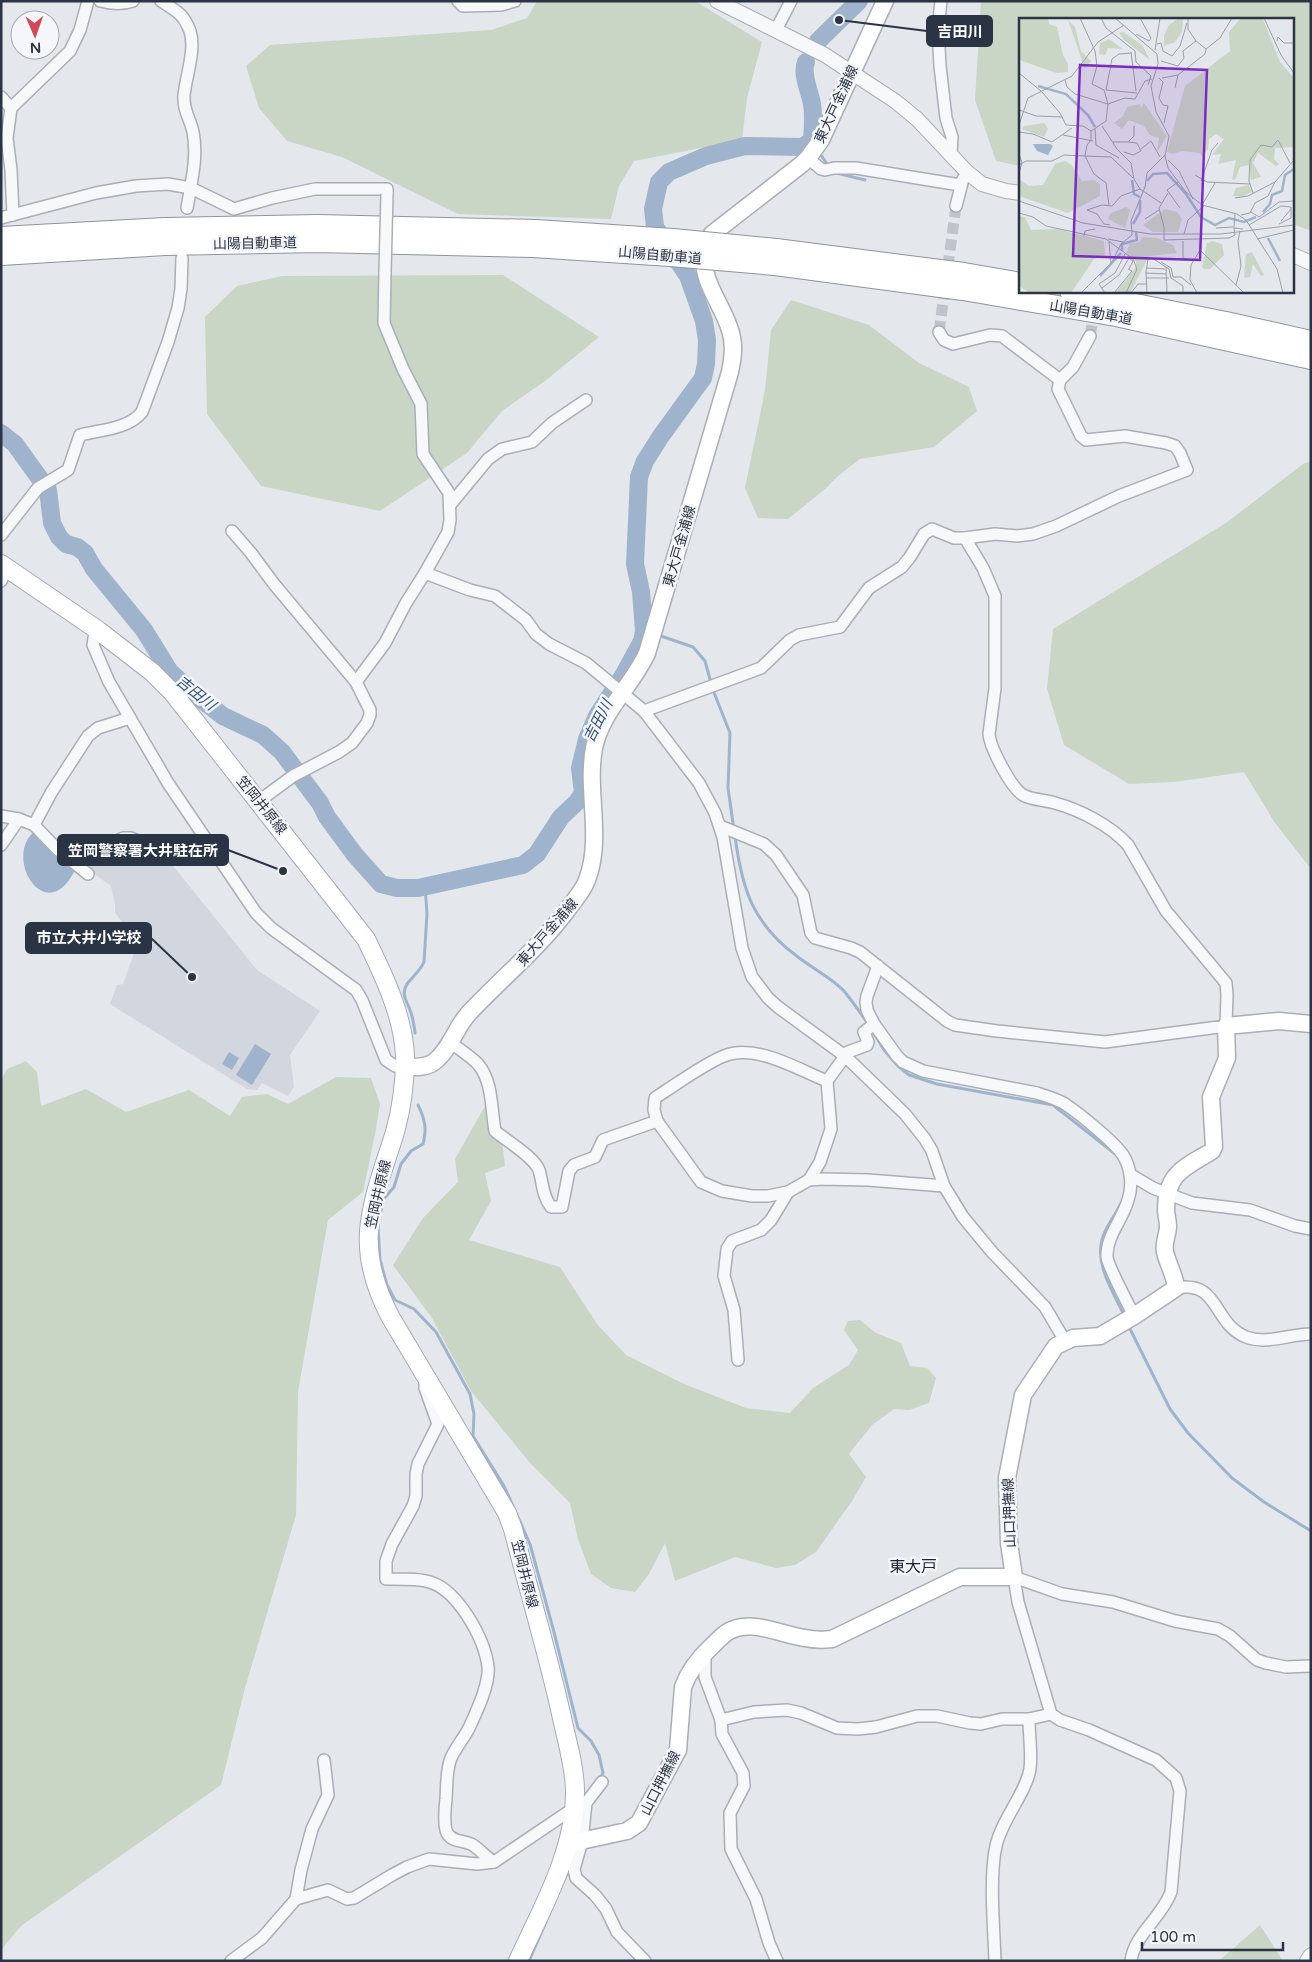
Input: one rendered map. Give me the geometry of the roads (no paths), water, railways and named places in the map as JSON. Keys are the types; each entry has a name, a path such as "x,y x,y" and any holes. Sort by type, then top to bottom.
{"highway":[{"name":"山陽自動車道","path":"1,237 166,228 308,225 534,238"},
{"name":"山陽自動車道","path":"1,255 165,245 534,238 673,239 1116,316 1311,359"},
{"name":"山陽自動車道","path":"776,257 964,273 1019,283"},
{"name":"山陽自動車道","path":"1075,292 1208,318 1311,341"}],"main road":[{"name":"東大戸金浦線","path":"405,1067 432,1064 450,1042 469,1013 546,936 580,893 586,882 590,870 594,840 592,775 594,749 616,689 643,663 654,634 733,357 733,342 730,328 705,270 705,253 712,234 808,158 821,140 885,1"},
{"name":"笠岡井原線","path":"3,571 99,631 152,672 173,694 366,939 386,980 397,1014 404,1046 405,1067 400,1113 374,1198 369,1232 372,1269 383,1302 425,1377 498,1496 513,1529 569,1750 575,1786 575,1842 560,1868 518,1961"},
{"path":"1065,1341 1073,1338 1100,1336 1176,1288 1175,1278 1165,1251 1164,1242 1168,1228 1166,1213 1168,1194 1174,1177 1212,1151 1214,1147 1211,1097 1227,1058 1226,1026 1279,1021 1311,1024"},
{"name":"山口押撫線","path":"575,1842 627,1831 639,1823 646,1814 659,1784 678,1750 683,1688 686,1679 705,1653 727,1632 748,1627 760,1627 803,1638 832,1639 960,1577 1014,1578 1008,1534 1007,1478 1023,1395 1056,1346 1065,1341"}],"street":[{"path":"13,215 11,170 6,138 11,108 70,51 80,30 88,1"},
{"path":"100,1 114,4 133,1"},
{"path":"161,1 184,17 191,33 184,112 193,132 194,146 191,188 187,208"},
{"path":"458,1 463,6 501,5 515,1"},
{"path":"716,1 824,55 895,101 918,119 967,172 982,184 1019,193"},
{"path":"776,30 791,1"},
{"path":"941,1 938,28 940,66 946,118 952,137 951,155"},
{"path":"1,97 11,108"},
{"path":"808,158 821,169 856,168 960,185"},
{"path":"956,206 960,185 967,172"},
{"path":"1,218 96,193 136,186 168,184 191,188 234,208 315,189 387,189 384,323 403,369 421,404 423,454 449,493 450,505 448,532 385,642 356,682"},
{"path":"1294,255 1311,263"},
{"path":"1,535 38,488 68,470 80,435 124,424 137,419 142,412 168,342 178,308 182,258"},
{"path":"940,332 944,340 953,344 990,335 1002,336 1060,380"},
{"path":"644,711 761,668 790,640 799,635 840,627 869,588 902,567 924,534 932,529 954,538 996,534 1017,536 1033,534 1056,526 1119,496 1187,470 1175,446 1166,443 1125,436 1086,440 1081,436 1058,389 1060,380 1073,367 1090,336"},
{"path":"450,505 488,459 502,449 532,442 552,422 586,400"},
{"path":"232,531 356,682 370,710 367,723 352,743 297,774 259,801"},
{"path":"724,826 764,844 776,855 803,895 811,933 815,938 851,948 878,966 947,1021 956,1025 997,1032 1105,1042 1226,1026 1228,995 1226,983 1166,911 1128,845 1120,836 1074,809 1024,796 1015,788 997,755 989,734 995,688 995,596 983,568 965,538"},
{"path":"425,573 470,590 495,596 526,620 536,634 548,644 586,663 644,711 699,783 724,826 742,948 752,977 768,998 778,1007 845,1056 905,1114 926,1139 944,1186 963,1217 980,1238 1045,1307 1065,1341"},
{"path":"99,631 94,638 93,645 109,682 168,783 262,921 356,990 362,1000 386,1060 395,1066 405,1067"},
{"path":"34,825 51,793 88,736 98,728 130,718"},
{"path":"1,816 19,819 34,825 57,849 88,874"},
{"path":"1,845 19,819"},
{"path":"68,857 84,856 123,838 131,838 141,842 152,854"},
{"path":"878,966 866,1002 871,1026 897,1056 911,1067 923,1072 1037,1093 1065,1104 1117,1148 1124,1157 1130,1175 1129,1198 1124,1213 1112,1234 1107,1259 1129,1319"},
{"path":"809,1180 820,1162 831,1129 828,1081 845,1056 854,1048 866,1045 868,1042 864,1032 871,1026"},
{"path":"450,1042 477,1064 482,1071 488,1084 495,1131 534,1162 545,1198 551,1207 562,1207 569,1171 574,1165 595,1157 603,1140 657,1120"},
{"path":"828,1081 779,1060 745,1052 736,1053 724,1056 655,1098 654,1110 657,1120 701,1182 710,1187 752,1196 788,1192 809,1180 851,1179 944,1186"},
{"path":"1130,1175 1192,1204 1250,1210 1295,1226 1311,1229"},
{"path":"738,1360 734,1310 724,1276 727,1249 732,1241 761,1230 771,1220 788,1192"},
{"path":"1176,1288 1189,1286 1200,1290 1212,1298 1227,1324 1236,1332 1247,1337 1259,1341 1311,1334"},
{"path":"425,1377 425,1388 438,1424 418,1464 416,1496 413,1506 392,1544 386,1561 386,1579 415,1579 439,1584 460,1605 484,1651 488,1668 487,1682 469,1729 450,1761 445,1804 445,1825 451,1838 472,1844 486,1858 494,1862"},
{"path":"1131,1961 1133,1951 1139,1940 1166,1905 1171,1892 1180,1791 1176,1778 1156,1760 1089,1730 1060,1720 1051,1714 1018,1602 1014,1578 1062,1594 1112,1602 1175,1621 1218,1630 1230,1636 1257,1660 1266,1663 1286,1667 1311,1666"},
{"path":"705,1653 705,1677 721,1720 722,1734 743,1773 744,1786 730,1813 731,1849 756,1899 769,1943 777,1961"},
{"path":"721,1720 754,1712 786,1710 801,1713 837,1728 858,1730 917,1716 937,1716 981,1724 1002,1719 1029,1719 1051,1714"},
{"path":"995,1961 993,1877 995,1848 1001,1828 1026,1782 1030,1769 1029,1719"},
{"path":"230,1961 262,1938 296,1899 301,1870 312,1829 328,1795 324,1760"},
{"path":"602,1782 586,1803 575,1842 574,1870 576,1878 595,1894 606,1909 617,1932 645,1961"},
{"path":"296,1899 328,1890 347,1899 354,1898 399,1871 429,1859 477,1864 494,1862 574,1808"},
{"path":"1307,1961 1311,1956"}],"water":[{"path":"35,831 75,870 64,886 52,892 41,890 32,882 26,870 23,856 26,843"},
{"path":"255,1044 271,1054 252,1085 236,1075"},
{"path":"229,1052 239,1058 232,1070 222,1064"}],"waterway":[{"name":"吉田川","path":"818,41 859,1"},
{"name":"吉田川","path":"1,433 15,444 48,490 52,523 59,537 66,544 77,547 85,553 94,569 144,630 170,672 223,716 263,735 282,752 320,803 327,817 355,855 381,884 397,888 418,888 523,865 537,854 561,817 577,802 583,793 580,768 587,739 597,716 623,676 642,641 644,631 641,592 635,564 639,477 645,461 661,436 703,378 706,364 707,340 704,321 688,276 655,227 653,209 659,182 669,172 706,156 745,146 803,147 812,140 813,113 805,77 806,62"},
{"path":"821,155 829,167"},
{"path":"832,172 865,180"},
{"path":"658,635 693,647 705,661 713,690 730,733 728,788 734,830"},
{"path":"735,836 741,873 752,904 760,918 783,945 844,991 869,1025"},
{"path":"415,1033 413,1018 404,991 407,984 424,962 427,914 425,886"},
{"path":"875,1035 884,1050 909,1075 937,1084 1053,1105 1114,1153"},
{"path":"380,1217 383,1200 394,1187 401,1164 411,1151 423,1144 425,1124 418,1105"},
{"path":"1121,1203 1104,1234 1101,1255 1102,1266 1110,1288 1125,1317"},
{"path":"378,1228 380,1260 387,1285 395,1300 414,1309 436,1332 470,1394 474,1414 473,1436 504,1486 530,1544 578,1728 591,1741 599,1755 603,1773 600,1779"},
{"path":"1128,1325 1170,1409 1188,1433 1232,1478 1264,1502 1311,1531"},
{"path":"563,1882 570,1867"},
{"path":"529,1961 549,1915"}],"tunnel":[{"path":"939,332 956,206"},
{"path":"1090,336 1095,309"}],"place":[{"name":"吉田川","path":"839,20"},
{"name":"笠岡警察署大井駐在所","path":"283,871"},
{"name":"市立大井小学校","path":"192,977"}],"district":[{"name":"東大戸","path":"913,1566"}]}
